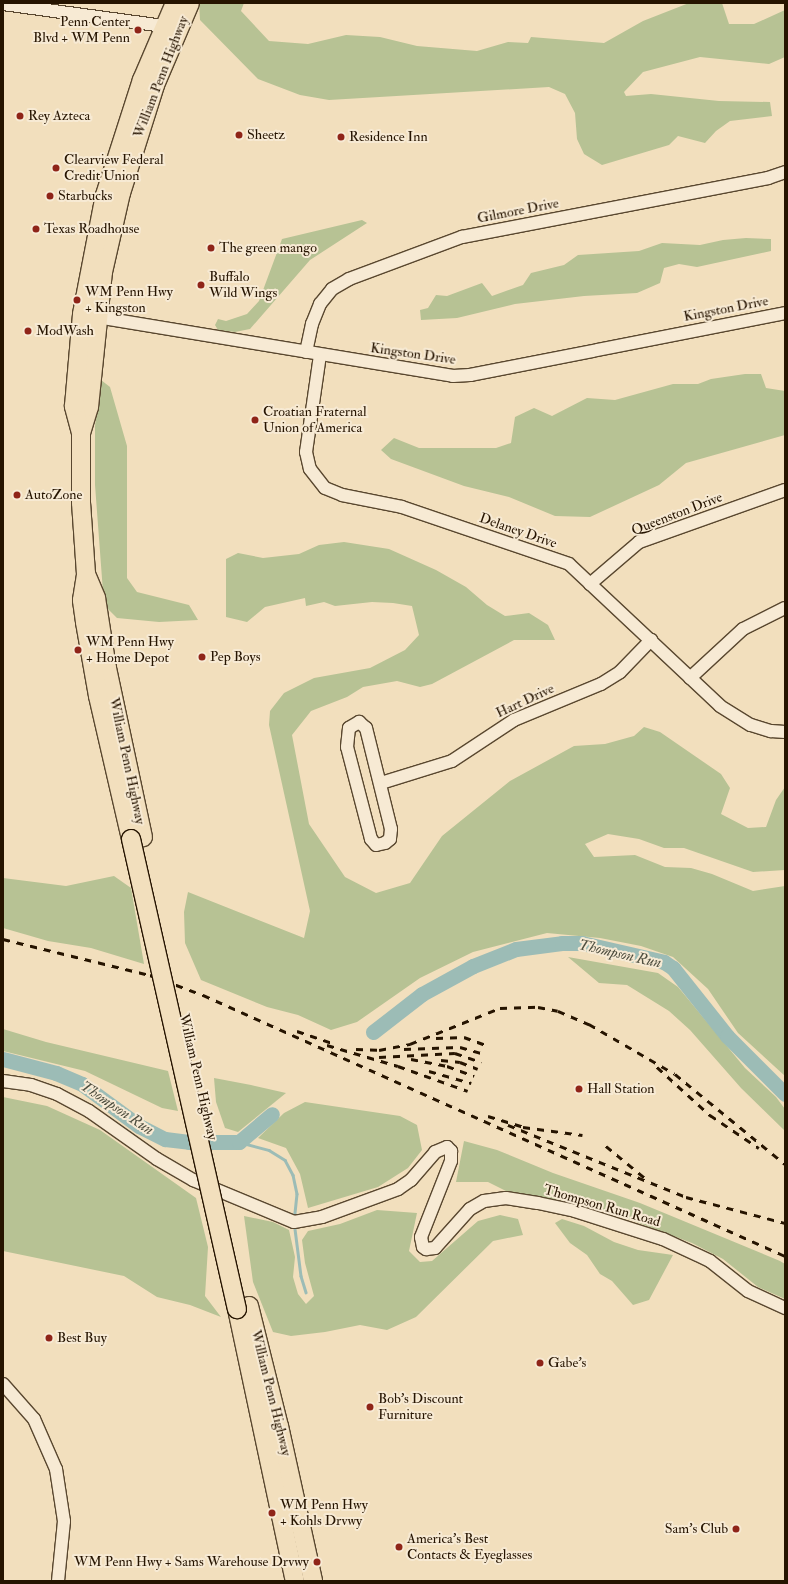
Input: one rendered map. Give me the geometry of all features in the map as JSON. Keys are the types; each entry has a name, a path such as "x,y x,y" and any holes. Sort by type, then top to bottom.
{"highway":[{"name":"William Penn Highway","path":"175,3 173,29 127,171 90,316 89,406 81,433 81,503 86,574 96,598 106,668 137,838 243,1308 294,1581"},
{"name":"William Penn Highway","path":"173,29 190,3"},
{"name":"William Penn Highway","path":"243,1308 288,1462 313,1581"}],"street":[{"path":"3,4 173,29"},
{"name":"Gilmore Drive","path":"306,352 312,324 326,296 339,284 363,273 462,237 768,178 785,172"},
{"name":"Kingston Drive","path":"90,316 435,374 462,376 785,313"},
{"name":"Delaney Drive","path":"320,355 306,452 310,468 325,488 342,495 402,507 569,564 720,706 751,725 771,731 785,732"},
{"name":"Queenston Drive","path":"590,584 639,542 785,490"},
{"path":"690,678 743,629 785,608"},
{"name":"Hart Drive","path":"381,783 452,761 514,720 601,684 620,672 651,640"},
{"path":"359,722 366,728 381,783 391,829 390,839 385,843 376,845 371,839 348,747 349,728 359,722"},
{"name":"Thompson Run Road","path":"3,1081 31,1085 63,1097 89,1110 157,1158 193,1180 273,1215 294,1222 322,1217 402,1186 411,1180 435,1152 447,1147 451,1151 451,1161 421,1237 423,1247 426,1249 435,1248 470,1209 484,1201 506,1198 538,1203 575,1211 663,1239 710,1261 748,1291 785,1308"},
{"path":"3,1384 34,1419 56,1469 64,1521 58,1581"}],"green space":[{"path":"199,3 244,3 241,11 269,41 308,44 346,35 380,37 417,46 477,51 508,42 528,43 531,37 604,43 643,21 689,3 722,3 729,24 754,24 785,10 785,57 769,64 700,57 643,72 624,92 626,96 651,94 719,101 770,102 772,116 730,121 716,131 705,143 678,136 669,145 602,165 584,154 577,139 575,113 565,94 549,87 329,100 300,95 258,79 200,20"},
{"path":"362,220 367,223 310,260 250,329 235,332 218,330 215,325 218,319 226,321 247,314 259,301 282,239"},
{"path":"746,238 771,239 771,251 697,267 679,264 664,268 660,283 637,293 584,296 515,304 457,318 421,320 420,310 428,308 436,295 447,296 482,283 492,296 523,285 531,273 564,265 578,255 639,251 662,243 700,245 723,240"},
{"path":"745,374 761,374 766,388 785,391 785,435 686,463 659,485 590,517 555,516 509,497 464,486 391,459 381,450 394,438 419,448 496,448 511,443 515,417 534,408 552,416 587,398 615,400 673,384 698,384 711,379"},
{"path":"101,380 110,387 127,446 127,578 137,592 189,605 198,620 159,622 117,618 104,605 95,485 95,426"},
{"path":"344,542 389,549 436,570 466,587 487,605 505,616 529,613 548,625 555,640 514,640 432,684 420,687 397,681 363,687 347,697 311,711 292,735 309,824 345,877 376,893 410,883 442,836 510,781 574,746 605,744 634,736 644,727 660,732 721,774 730,788 721,814 748,828 766,827 776,800 785,787 785,870 753,872 684,848 664,848 639,839 608,834 585,844 594,857 635,855 665,867 691,868 712,874 753,891 785,886 785,1076 738,1033 708,989 673,957 641,946 600,938 547,933 473,952 420,978 357,1022 331,1030 298,1015 267,1007 201,980 185,943 184,912 188,892 304,938 310,911 269,725 270,711 284,693 314,678 370,668 405,650 419,635 412,606 393,603 372,602 335,606 324,602 306,606 305,598 265,607 247,622 226,617 226,559 238,553 263,558 299,554 319,545"},
{"path":"114,876 131,888 144,964 91,948 48,941 3,928 3,878 66,886"},
{"path":"568,957 658,973 678,987 745,1068 776,1097 785,1109 785,1131 741,1088 690,1030 669,1011 627,985 599,983"},
{"path":"3,1029 46,1042 168,1071 178,1111 162,1108 85,1071 3,1051"},
{"path":"214,1078 286,1093 238,1132 225,1128 216,1102"},
{"path":"3,1097 47,1106 100,1130 196,1198 208,1247 205,1296 221,1317 190,1305 157,1297 124,1276 3,1251"},
{"path":"305,1102 400,1116 417,1125 422,1150 408,1168 378,1187 308,1208 300,1174 286,1148 258,1138 284,1113"},
{"path":"464,1141 497,1150 553,1173 640,1203 780,1261 785,1264 785,1299 758,1287 723,1259 692,1243 615,1214 575,1203 506,1191 488,1182 456,1182"},
{"path":"377,1210 417,1213 409,1251 420,1262 432,1261 478,1221 500,1215 518,1219 523,1235 493,1241 416,1317 387,1330 360,1325 325,1332 291,1336 273,1332 253,1282 244,1216 273,1222 289,1230 295,1257 293,1277 298,1294 306,1304 314,1296 305,1263 302,1240 308,1231 340,1224"},
{"path":"562,1219 584,1226 614,1242 638,1250 673,1255 649,1300 633,1305 612,1281 600,1274 587,1255 570,1243 555,1223"}],"waterway":[{"name":"Thompson Run","path":"373,1032 422,994 473,966 516,949 562,943 582,943 664,962 673,968 727,1036 785,1094"},
{"name":"Thompson Run","path":"3,1059 56,1073 82,1084 139,1126 165,1139 189,1142 239,1142 272,1114"},
{"path":"239,1142 269,1150 285,1160 293,1175 297,1194 295,1214"},
{"path":"295,1229 301,1276 306,1292"}],"railway":[{"path":"3,939 150,975 203,995 785,1256"},
{"path":"379,1050 410,1044 500,1008 538,1007 558,1011 589,1024 675,1074 785,1164"},
{"path":"297,1031 335,1044"},
{"path":"436,1038 464,1037 489,1046"},
{"path":"327,1045 398,1066 468,1091"},
{"path":"404,1049 460,1047 485,1054"},
{"path":"356,1049 384,1050"},
{"path":"379,1057 455,1053 481,1062"},
{"path":"411,1059 447,1066 474,1076"},
{"path":"441,1060 460,1062 478,1069"},
{"path":"657,1067 710,1115 759,1148"},
{"path":"429,1071 471,1083"},
{"path":"488,1116 523,1127 582,1135"},
{"path":"508,1125 686,1197 785,1223"},
{"path":"606,1146 645,1178"}],"place":[{"name":"Penn Center Blvd + WM Penn","path":"138,30"},
{"name":"Rey Azteca","path":"20,116"},
{"name":"Sheetz","path":"239,135"},
{"name":"Residence Inn","path":"341,137"},
{"name":"Clearview Federal Credit Union","path":"56,168"},
{"name":"Starbucks","path":"50,196"},
{"name":"Texas Roadhouse","path":"36,229"},
{"name":"The green mango","path":"211,248"},
{"name":"Buffalo Wild Wings","path":"201,285"},
{"name":"WM Penn Hwy + Kingston","path":"77,300"},
{"name":"ModWash","path":"28,331"},
{"name":"Croatian Fraternal Union of America","path":"255,420"},
{"name":"AutoZone","path":"17,495"},
{"name":"WM Penn Hwy + Home Depot","path":"78,650"},
{"name":"Pep Boys","path":"202,657"},
{"name":"Hall Station","path":"579,1089"},
{"name":"Best Buy","path":"49,1338"},
{"name":"Gabe's","path":"540,1363"},
{"name":"Bob’s Discount Furniture","path":"370,1407"},
{"name":"WM Penn Hwy + Kohls Drvwy","path":"272,1513"},
{"name":"Sam's Club","path":"736,1529"},
{"name":"America's Best Contacts & Eyeglasses","path":"399,1547"},
{"name":"WM Penn Hwy + Sams Warehouse Drvwy","path":"317,1562"}]}
